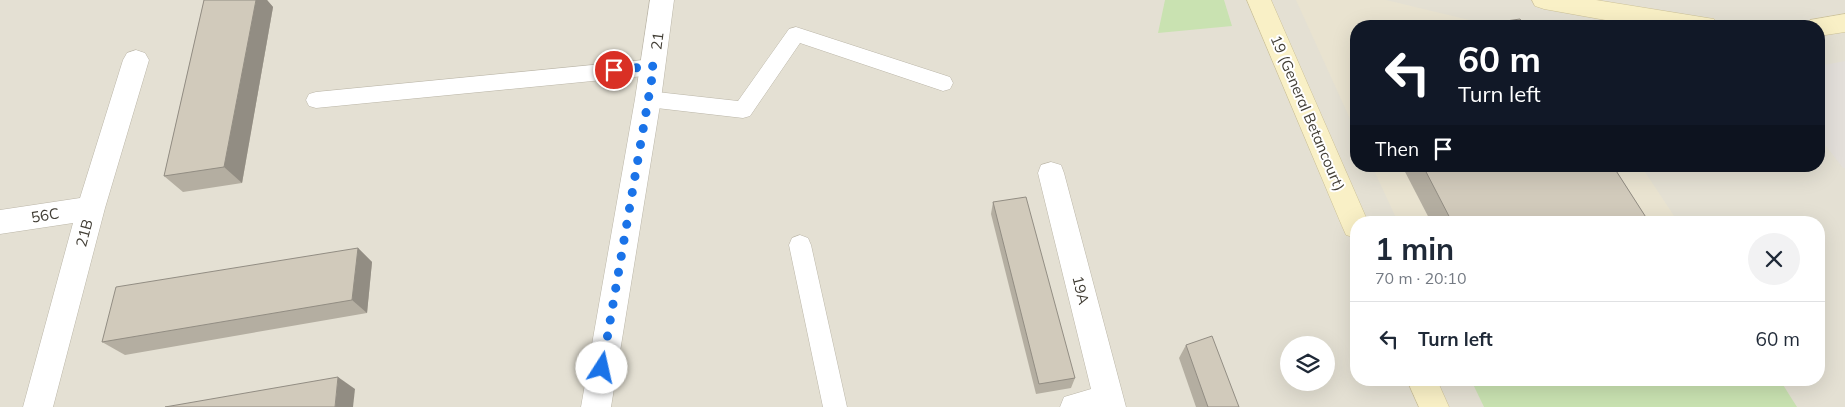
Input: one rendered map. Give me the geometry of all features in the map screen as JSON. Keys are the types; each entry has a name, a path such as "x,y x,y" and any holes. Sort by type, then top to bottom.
{"main road":[{"name":"19 (General Betancourt)","path":"1259,0 1352,216"},
{"path":"1544,0 1656,20"},
{"path":"1825,26 1845,23"},
{"path":"1425,386 1434,407"}],"street":[{"name":"21","path":"596,407 654,66 662,0"},
{"name":"21B","path":"38,407 91,208 136,60"},
{"name":"19A","path":"1050,173 1110,404"},
{"name":"56C","path":"0,222 91,208"},
{"path":"1075,407 1110,404"}],"lane":[{"path":"648,99 743,110 796,34 943,83"},
{"path":"316,100 654,66"},
{"path":"800,244 835,407"}],"shaded area":[{"path":"0,0 1845,0 1845,407 0,407"},
{"path":"1296,0 1386,0 1469,20 1350,20 1350,119"},
{"path":"1845,61 1845,168 1843,168 1825,145 1825,65"},
{"path":"1375,172 1645,172 1674,216 1395,216"}],"green space":[{"path":"1165,0 1224,0 1232,26 1158,33"},
{"path":"1474,386 1784,386 1797,407 1484,407"}],"building":[{"path":"204,0 256,0 224,167 164,176"},
{"path":"1426,172 1617,172 1645,216 1449,216"},
{"path":"1026,197 1075,378 1039,384 993,202"},
{"path":"358,248 352,300 102,342 116,287"},
{"path":"1212,336 1239,407 1208,407 1186,345"},
{"path":"338,377 335,407 165,407"}],"route":[{"path":"602,368 654,66 614,70"}]}
